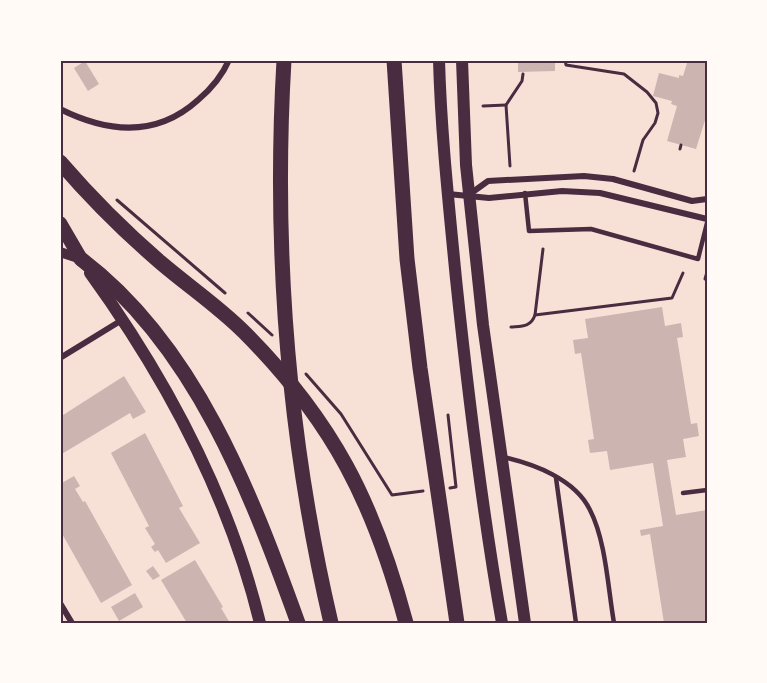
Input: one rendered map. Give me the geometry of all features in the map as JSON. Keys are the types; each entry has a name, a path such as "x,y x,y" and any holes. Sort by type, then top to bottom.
{"highway":[{"path":"284,60 279,166 286,334 300,454 331,623"},
{"path":"394,60 400,175 414,313 457,623"},
{"path":"60,162 105,213 161,263 213,303 270,359 308,403 341,453 381,538 406,623"},
{"path":"81,260 111,282 135,306 172,356 205,410 240,473 298,623"}],"main road":[{"path":"439,60 447,194 469,400 502,623"},
{"path":"462,60 469,194 500,457 525,623"},
{"path":"60,223 81,260 108,297 154,369 204,464 248,575 260,623"}],"street":[{"path":"60,109 98,125 129,130 148,128 176,117 190,108 214,85 229,60"},
{"path":"469,194 488,181 584,176 613,179 692,201 707,199"},
{"path":"447,194 469,194 489,198 562,191 600,194 707,221"},
{"path":"60,252 81,260"},
{"path":"60,358 122,320"},
{"path":"60,603 72,623"}],"lane":[{"path":"525,193 529,231 591,229 698,259 707,221"},
{"path":"500,457 532,464 569,486 590,509 599,538 614,623"},
{"path":"556,478 576,623"},
{"path":"683,493 707,490"}],"path":[{"path":"566,60 566,65 624,74 647,92 656,103 658,112 656,123 643,140 634,171"},
{"path":"510,166 506,105 522,81 523,74"},
{"path":"483,106 506,105"},
{"path":"113,196 232,299"},
{"path":"511,327 527,326 535,315 543,249"},
{"path":"705,279 707,272"},
{"path":"535,315 672,298 683,273"},
{"path":"241,307 268,332"},
{"path":"312,382 341,414 392,495"},
{"path":"448,415 456,487"}],"building":[{"path":"518,60 555,60 555,71 518,72"},
{"path":"688,60 707,60 707,114 696,149 667,141 677,106 671,104 672,101 653,96 659,73 679,78 679,75 683,76"},
{"path":"85,61 99,84 88,91 74,68"},
{"path":"662,307 665,326 681,323 683,337 677,338 691,424 697,423 699,436 683,439 686,457 667,460 676,515 707,510 707,623 664,623 650,534 641,536 640,530 663,526 653,463 610,470 607,451 590,453 588,440 594,439 581,353 575,354 573,340 588,338 585,319"},
{"path":"124,376 146,412 133,419 130,413 60,455 60,417"},
{"path":"145,433 183,506 179,508 200,543 166,563 158,550 155,552 151,547 155,544 145,528 149,526 111,453"},
{"path":"74,476 80,486 75,489 83,502 85,501 132,585 101,603 60,530 60,484"},
{"path":"195,560 230,623 187,623 161,580"},
{"path":"153,566 160,576 153,580 146,571"},
{"path":"135,593 143,607 119,621 111,607"}]}
